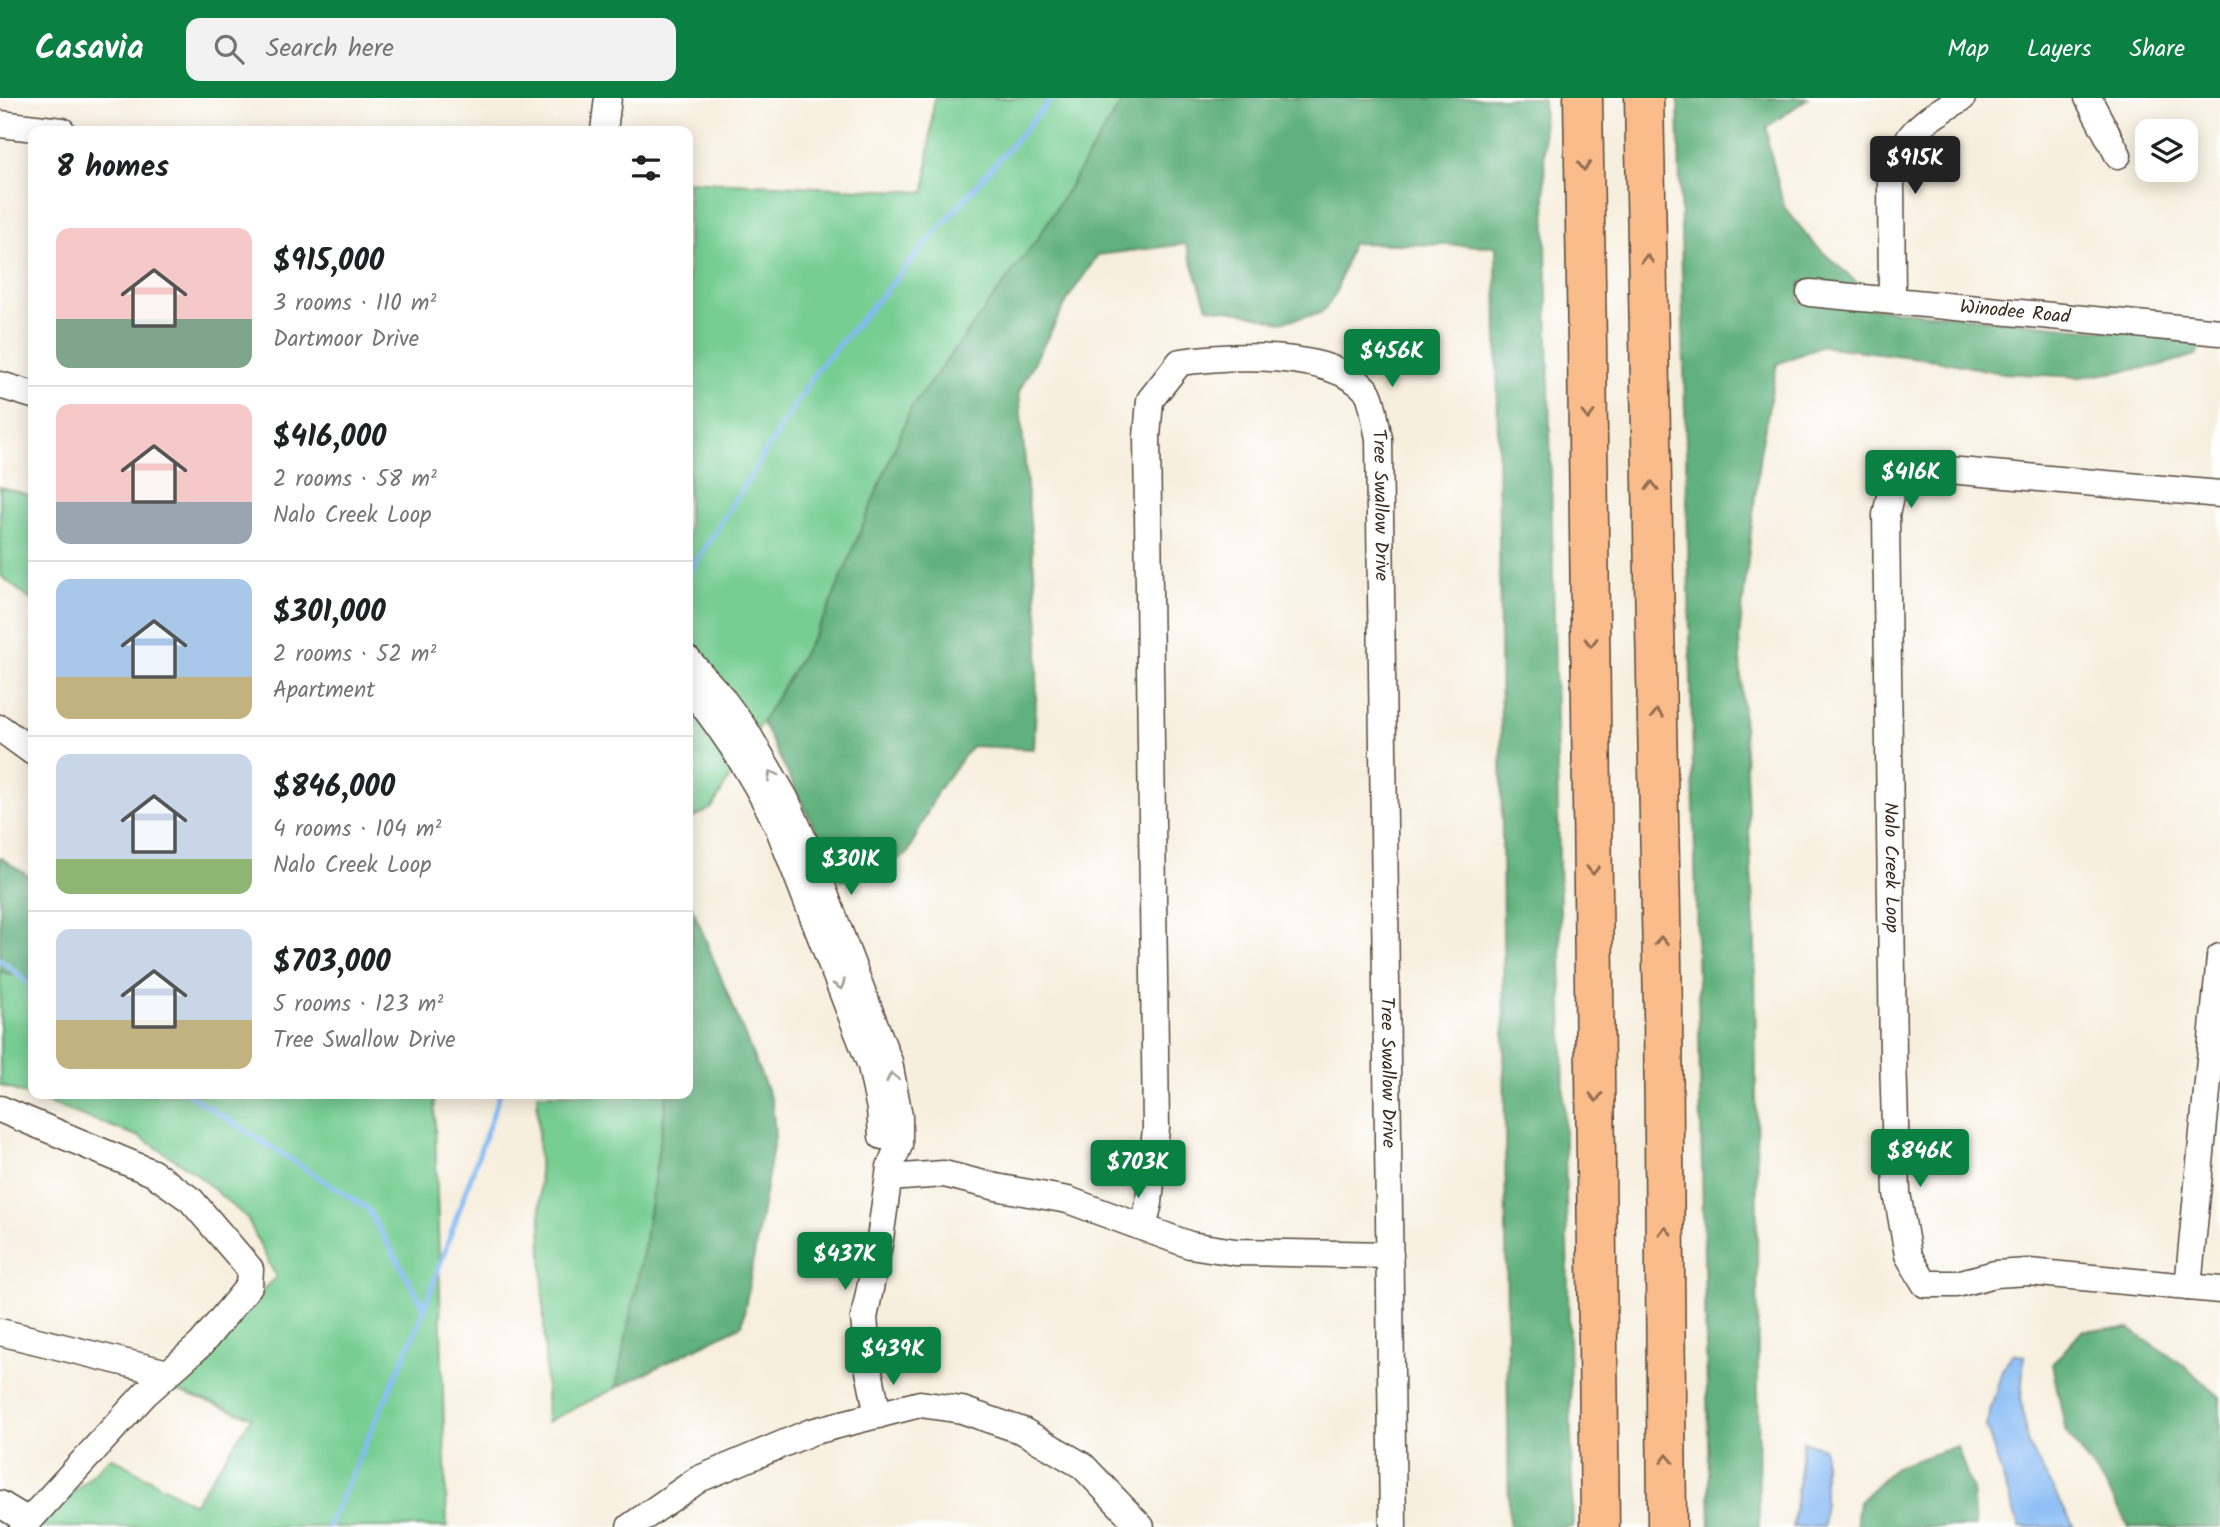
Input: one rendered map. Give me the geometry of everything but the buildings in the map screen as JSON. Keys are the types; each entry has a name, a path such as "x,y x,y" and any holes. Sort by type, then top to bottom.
{"highway":[{"path":"1583,98 1600,1527"},
{"path":"1644,98 1662,996 1667,1527"}],"street":[{"path":"605,126 608,98"},
{"path":"1892,300 1891,181 1895,163 1904,144 1915,130 1962,98"},
{"path":"2088,98 2118,155"},
{"path":"0,124 28,127"},
{"name":"Winodee Road","path":"1811,293 2220,332"},
{"name":"Tree Swallow Drive","path":"1143,1227 1149,1203 1156,1128 1147,437 1150,400 1180,362 1221,356 1300,361 1340,370 1368,392 1379,438 1393,1527"},
{"path":"0,385 28,393"},
{"name":"Nalo Creek Loop","path":"2220,494 1948,470 1899,472 1892,487 1886,515 1892,1056 1897,1193 1908,1255 1925,1284 1957,1284 1995,1274 2029,1272 2220,1290"},
{"path":"693,666 746,731 779,787 806,845 822,911"},
{"path":"693,692 730,740 768,804 822,911 867,1031 880,1109 883,1150 889,1172 880,1239 864,1318 877,1415"},
{"path":"0,728 28,748"},
{"path":"2188,1287 2220,957"},
{"path":"0,1109 153,1173 191,1200 250,1269 249,1286 201,1344 145,1394 26,1524 0,1504"},
{"path":"889,1172 944,1174 1068,1200 1189,1245 1235,1252 1390,1255"},
{"path":"0,1332 168,1373"},
{"path":"630,1527 699,1479 811,1432 920,1404 962,1410 1023,1431 1083,1466 1140,1527"}],"green space":[{"path":"934,98 1124,98 1038,238 826,615 757,730 693,650 693,181 925,192"},
{"path":"1124,98 1543,98 1573,1527 1509,1527 1496,246 1352,243 1335,295 1322,313 1280,322 1207,307 1186,244 1098,255 1069,297 1019,391 1039,630 1034,749 972,746 938,790 907,855 841,881 762,722 826,615 911,408 1038,238"},
{"path":"1678,98 1808,98 1767,127 1768,143 1784,207 1814,244 1856,282 1872,289 1801,282 1799,301 2203,340 2196,355 2158,366 2081,377 2001,373 1936,360 1821,346 1777,364 1760,453 1739,638 1755,943 1759,1527 1710,1527"},
{"path":"0,487 28,495 28,598 0,575"},
{"path":"693,710 735,768 712,808 693,818"},
{"path":"0,857 28,876 28,979 0,971"},
{"path":"695,914 772,1102 775,1135 742,1325 616,1388 644,1247 666,1099 693,1099"},
{"path":"0,971 28,979 28,1095 0,1085"},
{"path":"38,1099 434,1099 447,1527 37,1527 111,1457 194,1504 252,1417 163,1386 276,1277 247,1218 194,1172 140,1137"},
{"path":"537,1099 666,1099 644,1247 616,1388 547,1422"},
{"path":"2129,1329 2182,1364 2220,1397 2220,1527 2129,1527 2108,1489 2066,1432 2052,1364 2083,1330"},
{"path":"1957,1446 1972,1490 1975,1527 1856,1527 1859,1502 1895,1467"}],"water":[{"path":"2013,1353 2024,1356 2021,1398 2027,1442 2074,1527 2019,1527 1986,1426 2002,1370"},
{"path":"1803,1441 1824,1448 1824,1527 1793,1527"}],"waterway":[{"path":"693,567 817,370 1052,98"},
{"path":"0,959 28,983"},
{"path":"196,1099 367,1208 425,1308"},
{"path":"328,1527 419,1324 498,1099"}]}
